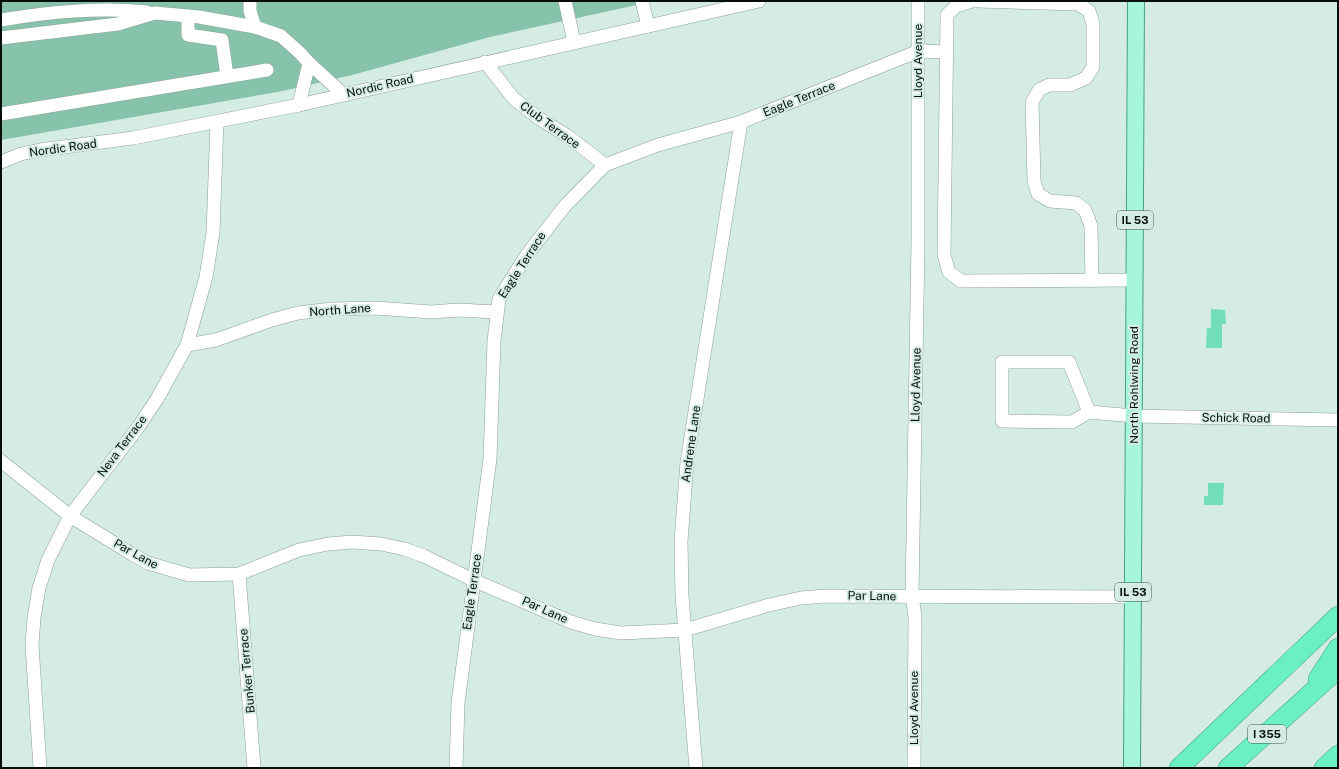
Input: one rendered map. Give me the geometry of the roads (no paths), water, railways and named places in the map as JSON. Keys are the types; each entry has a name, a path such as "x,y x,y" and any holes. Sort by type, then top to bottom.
{"highway":[{"path":"1184,764 1336,617"},
{"path":"1306,699 1338,648"},
{"name":"I 355","path":"1228,768 1338,669"},
{"path":"1324,768 1338,755"}],"main road":[{"name":"North Rohlwing Road","path":"1132,768 1136,1"}],"street":[{"path":"250,1 250,11 255,27"},
{"path":"565,1 574,42"},
{"path":"642,1 648,26"},
{"name":"Nordic Road","path":"1,162 21,154 40,150 100,143 217,122 299,105 759,1"},
{"name":"Lloyd Avenue","path":"914,768 914,616 912,596 918,243 918,1"},
{"path":"972,1 956,6 947,15 944,255 949,272 961,281 1134,280"},
{"path":"978,1 1078,4 1089,11 1093,24 1093,68 1086,78 1070,85 1049,85 1039,90 1032,102 1034,181 1038,194 1050,201 1076,203 1085,210 1091,226 1092,280"},
{"path":"1,20 47,12 118,9 188,16 255,27 282,36 308,63 344,95"},
{"path":"1,38 118,24 155,13"},
{"path":"188,16 188,35 222,40 227,76"},
{"path":"919,51 946,52"},
{"name":"Eagle Terrace","path":"456,768 458,702 490,459 494,340 497,312 499,299 526,256 564,207 605,164 658,145 741,122 919,51"},
{"name":"Club Terrace","path":"485,62 514,99 605,164"},
{"path":"299,105 308,63"},
{"path":"1,114 267,70"},
{"name":"Neva Terrace","path":"40,768 32,645 34,618 39,588 48,560 70,516 139,426 157,399 187,345 206,278 213,233 217,122"},
{"name":"Andrene Lane","path":"696,768 685,630 681,542 687,462 741,122"},
{"name":"North Lane","path":"187,345 216,340 272,320 298,313 332,309 375,308 431,312 497,312"},
{"path":"1002,362 1069,362 1089,412 1072,422 1002,421 1002,362"},
{"name":"Schick Road","path":"1089,412 1134,416 1338,420"},
{"name":"Par Lane","path":"1,461 70,516 148,563 166,570 189,575 239,574 299,550 328,544 352,542 381,544 404,549 424,556 473,580 558,617 595,629 621,633 685,630 769,605 801,598 826,596 1133,597"},
{"name":"Bunker Terrace","path":"239,574 254,768"}]}
